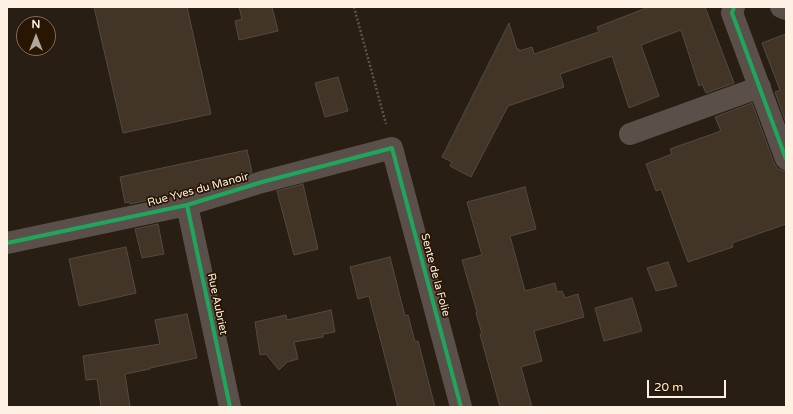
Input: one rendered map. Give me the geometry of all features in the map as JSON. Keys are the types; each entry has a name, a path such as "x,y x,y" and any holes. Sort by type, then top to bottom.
{"street":[{"path":"734,7 732,13 786,159"},
{"path":"781,7 786,9"},
{"path":"630,134 760,87"},
{"name":"Rue Yves du Manoir","path":"7,244 187,204 262,182 392,148"},
{"name":"Sente de la Folie","path":"392,148 461,407"},
{"name":"Rue Aubriet","path":"187,204 230,407"}],"path":[{"path":"354,7 392,148"}],"building":[{"path":"94,7 187,7 211,114 123,133"},
{"path":"239,7 272,7 278,31 239,40 235,21 242,19"},
{"path":"649,7 705,7 734,83 706,93 702,84 699,86 681,30 641,45 659,96 629,108 612,56 560,74 564,87 508,106 471,177 450,166 452,162 442,157 509,23 517,49 519,49 519,51 532,47 534,54 599,32 597,27"},
{"path":"786,34 786,123 775,92 780,90 762,43"},
{"path":"338,77 348,111 325,117 315,83"},
{"path":"752,103 774,163 778,169 786,171 786,224 732,243 733,247 688,262 661,189 656,191 646,164 672,154 670,149 721,131 715,117"},
{"path":"247,150 252,172 211,185 130,204 129,202 125,203 120,177"},
{"path":"303,184 318,249 294,255 277,191"},
{"path":"525,187 536,229 510,236 525,291 555,283 557,292 562,291 565,298 578,294 584,317 534,331 542,361 521,367 532,407 500,407 480,334 482,334 477,312 462,260 482,255 467,202"},
{"path":"158,224 164,254 142,258 135,229"},
{"path":"126,247 136,293 79,306 69,259"},
{"path":"390,257 405,316 408,315 415,342 418,341 435,407 398,407 369,296 358,299 350,267"},
{"path":"668,262 677,286 656,291 647,268"},
{"path":"632,298 642,331 604,341 595,308"},
{"path":"331,310 335,332 323,334 323,337 294,342 298,359 287,362 279,370 266,354 260,355 255,322 286,315 287,320"},
{"path":"187,314 197,358 125,374 130,407 101,407 97,379 86,380 83,356 160,344 155,320"}],"cycle path":[{"path":"734,7 732,13 786,159"},
{"path":"7,243 187,205 262,182 392,148 461,407"},
{"path":"187,205 230,407"}]}
